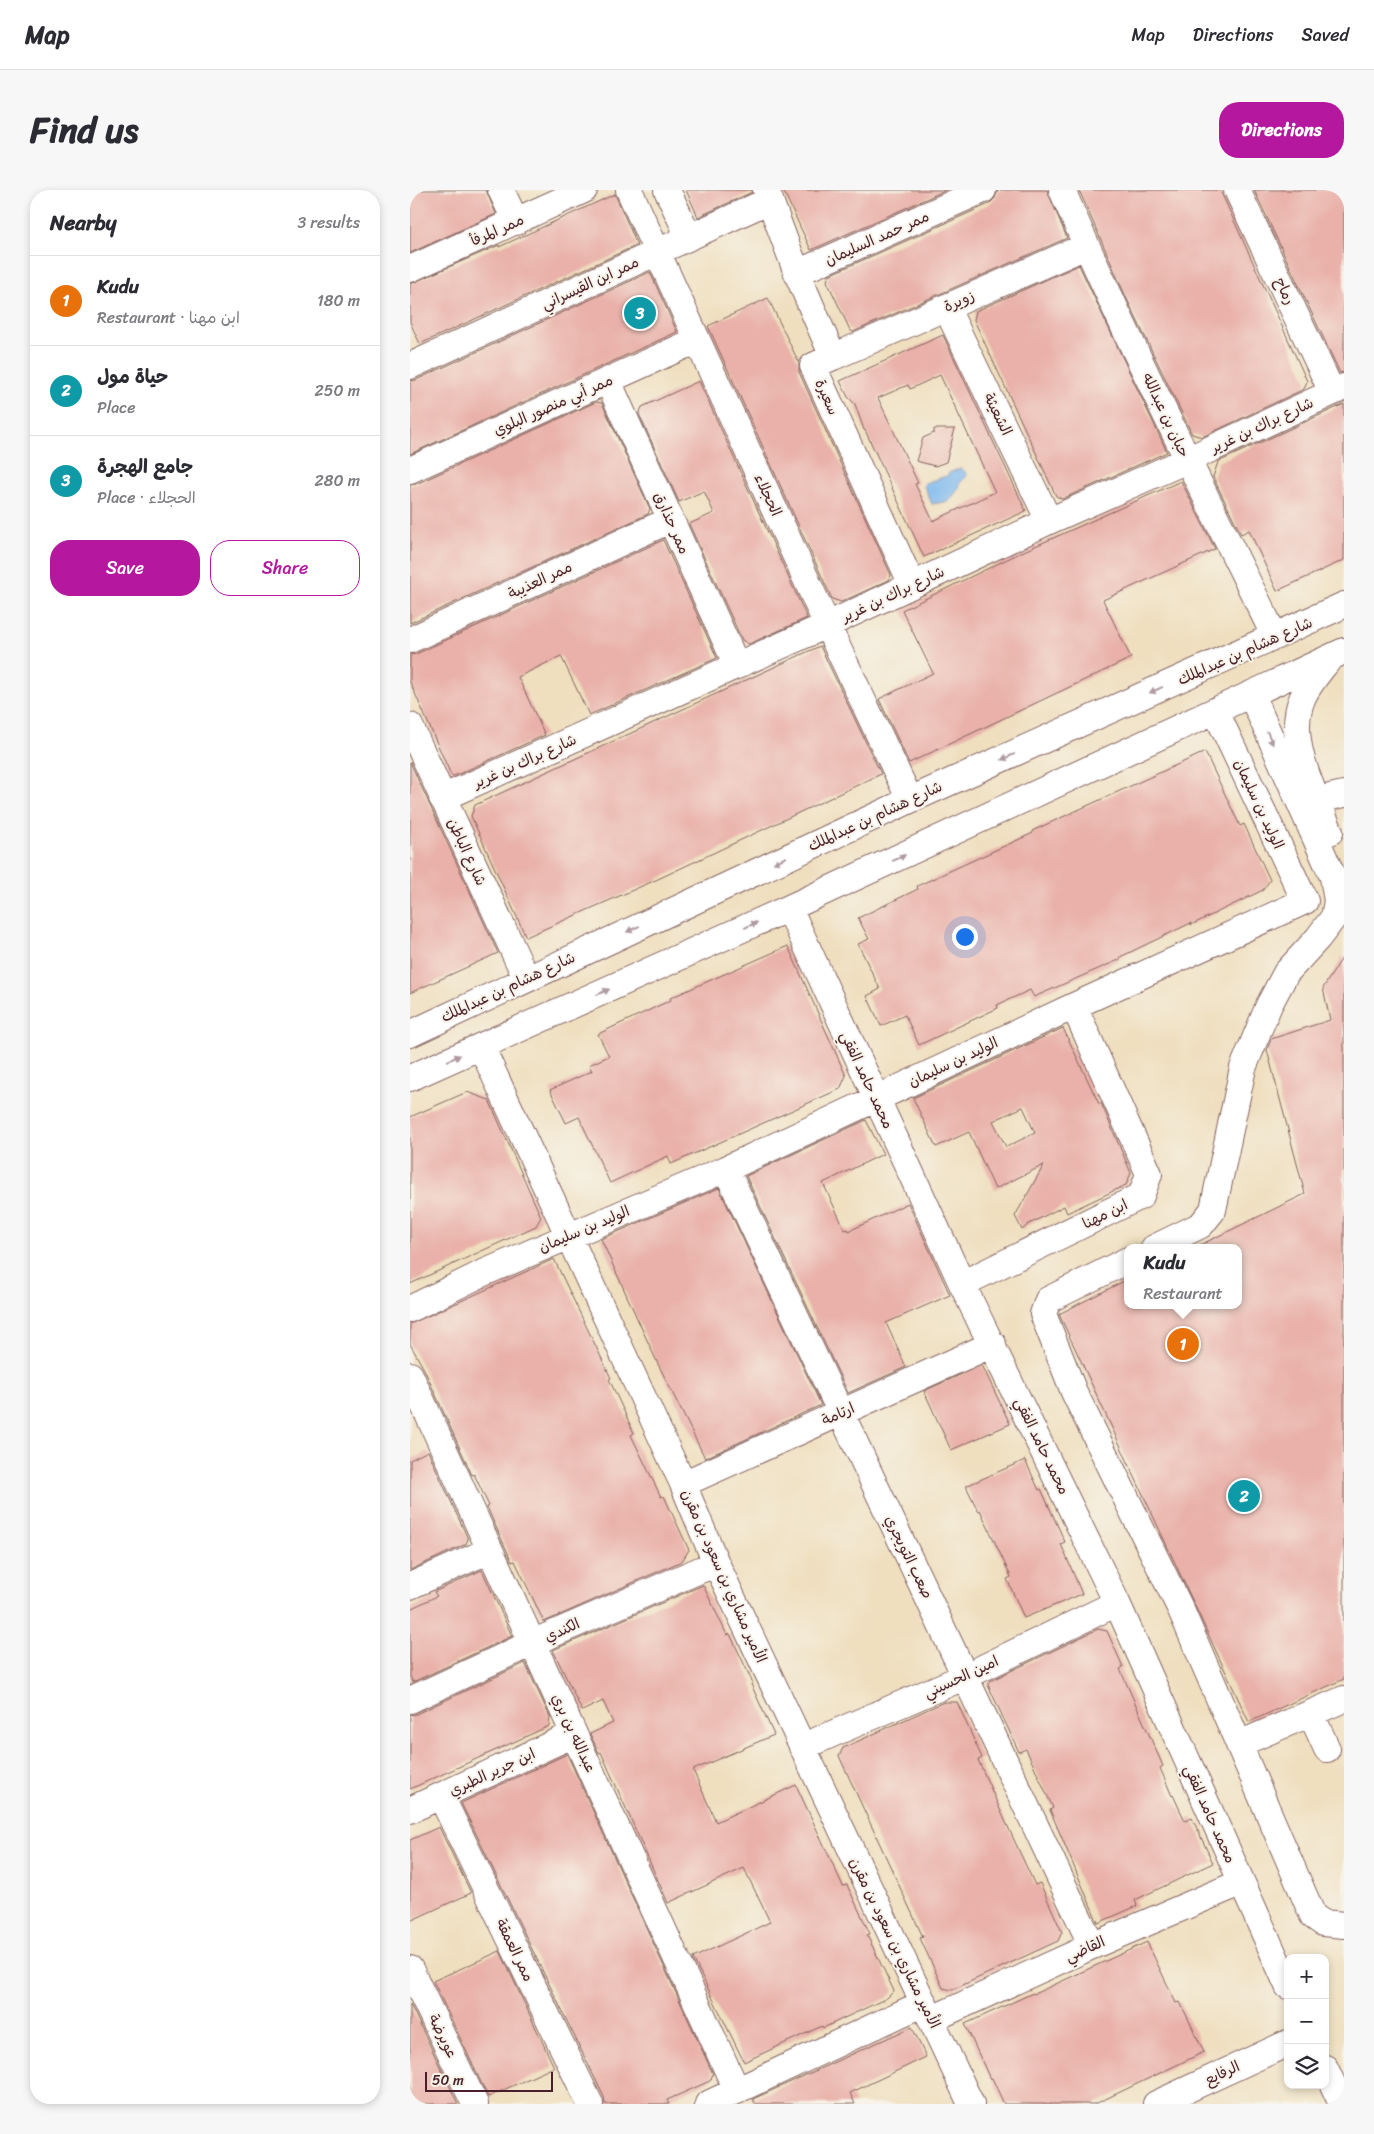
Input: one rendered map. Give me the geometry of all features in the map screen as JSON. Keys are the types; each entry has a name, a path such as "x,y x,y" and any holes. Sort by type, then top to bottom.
{"street":[{"path":"501,190 516,222"},
{"name":"ممر المرفأ","path":"410,269 584,190"},
{"name":"الحجلاء","path":"629,190 910,800"},
{"path":"667,190 689,237"},
{"name":"ممر حمد السليمان","path":"797,273 983,190"},
{"name":"حبان بن عبدالله","path":"1062,190 1086,246 1187,460 1275,637"},
{"name":"رماح","path":"1237,190 1338,390"},
{"name":"ممر ابن القيسراني","path":"411,363 658,252 768,195"},
{"name":"سعيرة","path":"768,195 797,273 833,357 813,366 912,585"},
{"name":"زويرة","path":"833,357 1086,246"},
{"name":"الشعيثة","path":"946,307 1049,521"},
{"name":"ممر أبي منصور البلوي","path":"410,470 697,340"},
{"name":"ممر حذارق","path":"608,381 737,666"},
{"name":"شارع براك بن غرير","path":"442,798 828,625 1049,521 1338,390"},
{"name":"ممر العذيبة","path":"410,640 670,520"},
{"name":"شارع هشام بن عبدالملك","path":"410,1034 526,978 910,800 1344,606"},
{"path":"410,1078 789,908 1216,712 1337,654"},
{"path":"1337,654 1309,686 1302,700 1297,722 1300,757 1344,870"},
{"path":"1162,1244 1201,1225 1213,1210 1243,1068 1269,1005 1286,973 1318,938 1334,917 1337,901 1333,877 1251,694"},
{"name":"الوليد بن سليمان","path":"410,1309 481,1274 726,1168 1074,1006 1305,902 1216,712"},
{"name":"شارع الباطن","path":"410,726 526,978"},
{"path":"1317,800 1344,794"},
{"name":"محمد حامد الفقي","path":"789,908 962,1284 993,1344 1117,1603 1240,1883 1284,1977"},
{"path":"1286,973 1314,960 1338,937 1344,926"},
{"name":"ابن مهنا","path":"962,1284 1141,1196 1148,1174 1074,1006"},
{"name":"الأمير مشاري بن سعود بن مقرن","path":"481,1046 683,1484 716,1563 971,2104"},
{"name":"صعب التويجري","path":"726,1168 1092,1946"},
{"path":"1124,1262 1048,1300 1043,1314 1074,1392 1181,1610 1313,1916 1322,1924 1344,1925"},
{"name":"ارتامة","path":"683,1484 993,1344"},
{"name":"عبدالله بن بري","path":"410,1375 737,2091"},
{"path":"410,1586 490,1550"},
{"name":"الكندي","path":"410,1700 532,1643 716,1563"},
{"name":"امين الحسيني","path":"802,1747 966,1676 1117,1603"},
{"path":"1239,1744 1344,1699"},
{"path":"1311,1714 1327,1749"},
{"name":"ابن جرير الطبري","path":"410,1810 574,1734"},
{"name":"ممر العمقة","path":"441,1796 590,2104"},
{"name":"القاضي","path":"708,2104 1240,1883"},
{"name":"عويرضة","path":"410,1969 475,2104"},
{"name":"الرفايع","path":"1160,2103 1286,2044"},
{"path":"1329,2076 1342,2104"}],"water":[{"path":"961,468 966,473 966,476 949,501 932,504 924,486 925,483 947,476 949,473"}],"building":[{"path":"410,190 486,190 496,214 410,253"},
{"path":"686,190 751,190 752,192 698,217"},
{"path":"783,190 946,190 811,250"},
{"path":"998,190 1047,190 1067,238 853,332 850,330 827,281 829,275 989,204 995,198"},
{"path":"1079,190 1220,190 1307,381 1304,389 1202,437 1192,434 1126,297"},
{"path":"1254,190 1344,190 1344,372 1340,373"},
{"path":"615,194 637,245 420,344 410,322 410,284 499,245 499,247"},
{"path":"1079,265 1167,452 1062,499 1056,496 974,320 976,311"},
{"path":"650,272 677,332 410,454 410,381 416,380"},
{"path":"768,298 799,363 799,372 891,575 889,580 841,602 832,599 708,326"},
{"path":"943,335 1026,511 924,557 864,430 855,404 848,397 840,381","holes":["940,375 995,492 933,521 915,484 918,483 878,398 908,385 910,389"]},
{"path":"699,381 807,618 749,644 742,640 689,524 714,513 704,491 679,502 639,414 642,407"},
{"path":"596,402 602,403 650,509 648,514 410,623 410,485 416,484"},
{"path":"1344,404 1344,560 1277,591 1249,530 1241,534 1213,477 1218,462"},
{"path":"934,429 955,429 946,462 935,466 916,461 923,438 934,433"},
{"path":"1181,481 1215,549 1103,600 1131,658 909,763 879,699 933,673 902,610 1024,551"},
{"path":"663,540 717,658 589,715 561,656 518,677 545,735 454,776 451,775 410,682 410,655 416,654"},
{"path":"820,646 881,774 658,879 526,937 471,816 475,805"},
{"path":"1205,752 1240,826 1244,824 1270,880 1263,890 1120,957 1121,959 1034,997 1030,990 997,1005 998,1008 919,1045 905,1015 881,1026 867,996 880,989 858,944 869,939 858,918 918,889 917,886"},
{"path":"410,762 498,953 410,993"},
{"path":"788,946 846,1076 840,1089 671,1164 668,1156 610,1183 579,1117 566,1123 550,1090 592,1071 589,1065 609,1056 598,1034 671,1000 670,998"},
{"path":"1344,955 1344,1679 1249,1722 1059,1314 1124,1281 1124,1309 1242,1309 1242,1244 1202,1244 1305,1194 1267,1050 1271,1039 1330,1020 1323,988"},
{"path":"1063,1028 1099,1104 1101,1103 1131,1173 1126,1185 1067,1213 1064,1206 1029,1224 1022,1230 1015,1216 1044,1165 995,1189 969,1132 936,1147 913,1098","holes":["1023,1107 1035,1133 1006,1147 993,1121"]},
{"path":"467,1092 489,1100 541,1217 536,1226 410,1284 410,1117"},
{"path":"866,1120 883,1154 823,1183 845,1230 848,1229 849,1231 908,1203 950,1295 886,1323 906,1367 848,1393 746,1176"},
{"path":"719,1188 821,1405 705,1458 657,1362 601,1239"},
{"path":"554,1259 611,1378 609,1379 634,1433 631,1435 661,1497 664,1496 689,1550 682,1561 544,1622 515,1561 512,1562 487,1507 489,1506 474,1474 472,1475 424,1369 410,1344 410,1324"},
{"path":"982,1365 1010,1424 951,1450 924,1391"},
{"path":"428,1451 468,1539 466,1544 410,1570 410,1460"},
{"path":"1025,1460 1039,1490 1041,1489 1065,1542 1061,1544 1082,1594 1024,1618 1007,1579 1011,1577 980,1510 978,1511 966,1486"},
{"path":"482,1570 512,1636 413,1682 410,1677 410,1609 437,1596 434,1592"},
{"path":"703,1585 727,1635 730,1634 753,1683 751,1684 774,1735 693,1770 716,1822 796,1785 843,1886 847,1885 870,1934 867,1935 894,1991 887,1998 744,2062 693,1958 770,1922 744,1868 668,1903 601,1752 599,1753 590,1734 613,1723 603,1701 582,1711 553,1650"},
{"path":"1098,1629 1107,1631 1123,1667 1120,1669 1163,1766 1160,1768 1172,1796 1185,1821 1192,1818 1213,1863 1135,1900 1137,1906 1098,1923 1050,1810 1053,1808 1026,1749 1019,1752 988,1685 990,1681"},
{"path":"525,1663 550,1717 549,1726 410,1789 410,1715 416,1714"},
{"path":"944,1702 957,1702 982,1758 978,1760 1003,1816 1035,1885 1040,1883 1062,1932 1058,1941 952,1990 943,1988 920,1938 923,1937 839,1756 843,1748"},
{"path":"567,1754 713,2074 710,2081 667,2100 669,2104 605,2104 604,2097 461,1803"},
{"path":"439,1827 471,1893 410,1921 410,1840"},
{"path":"1147,1942 1176,2003 1180,2002 1204,2052 1095,2104 1004,2104 992,2078 990,2079 965,2024"},
{"path":"500,1951 554,2067 488,2097 433,1981"},
{"path":"410,2004 458,2104 410,2104"},
{"path":"912,2027 926,2057 850,2093 855,2104 755,2104 753,2099"}],"place":[{"name":"جامع الهجرة","path":"640,313"},
{"name":"Kudu","path":"1183,1344"},
{"name":"حياة مول","path":"1244,1496"}]}
